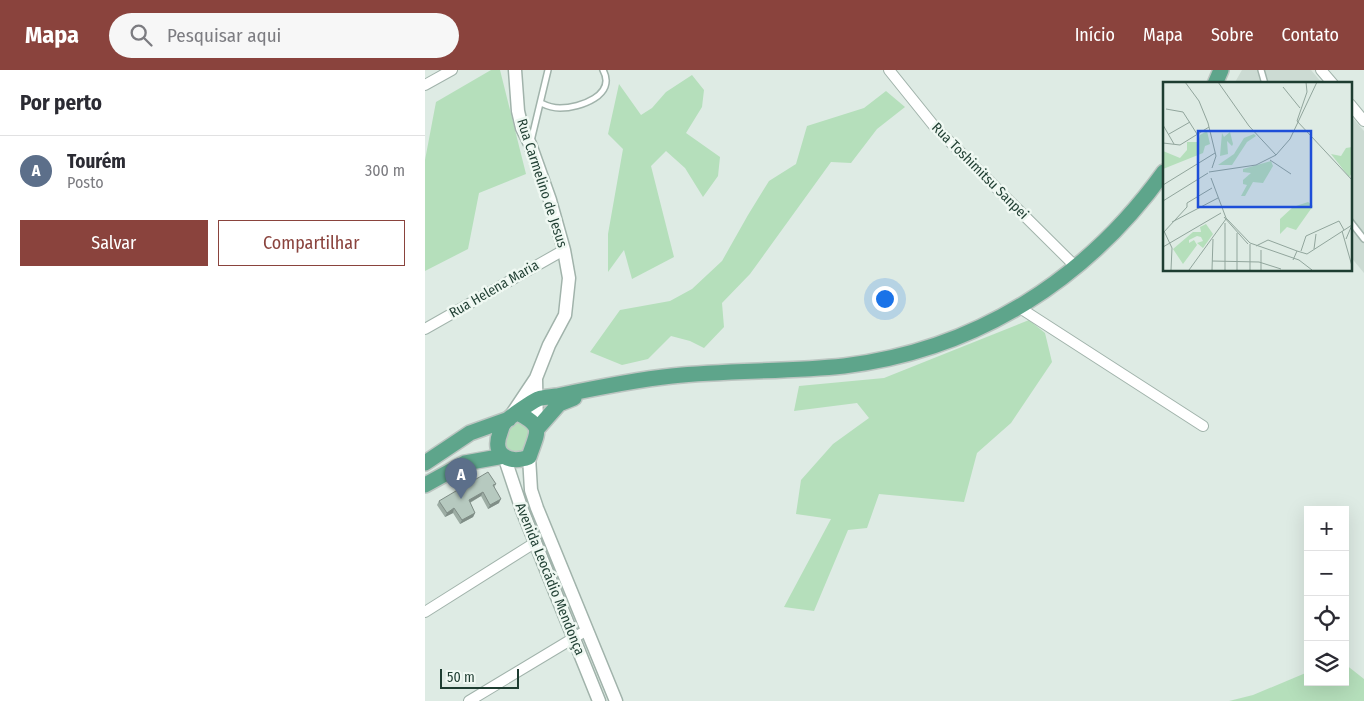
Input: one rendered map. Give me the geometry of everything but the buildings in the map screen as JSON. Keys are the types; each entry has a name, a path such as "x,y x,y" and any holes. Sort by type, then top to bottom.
{"main road":[{"path":"1216,82 1221,70"},
{"path":"594,389 559,404 537,430 529,457 512,460 503,456 497,443 504,423 536,400 594,389 672,376 843,366 876,361 946,343 977,330 1020,308 1076,267 1125,220 1163,173"},
{"path":"425,463 470,433 513,416 531,420 536,425 537,430"},
{"path":"425,485 465,463 503,456"}],"street":[{"path":"425,85 452,70"},
{"name":"Rua Carmelino de Jesus","path":"513,416 536,378 549,345 565,315 569,278 564,250 550,200 530,144 522,128 518,111 515,70"},
{"name":"Rua Toshimitsu Sanpei","path":"889,70 934,126 1076,267"},
{"path":"1321,70 1331,82"},
{"path":"1351,105 1364,121"},
{"name":"Rua Helena Maria","path":"425,329 564,250"},
{"path":"1020,308 1203,426"},
{"name":"Rua Carmelino de Jesus","path":"536,378 537,430"},
{"name":"Avenida Leocádio Mendonça","path":"503,456 512,484 599,701"},
{"name":"Avenida Leocádio Mendonça","path":"529,457 531,490 537,508 616,701"},
{"path":"425,612 536,542"},
{"path":"469,701 587,630"}],"lane":[{"path":"530,144 548,70"},
{"path":"541,103 557,108 568,108 586,102 600,94 606,87 607,80 603,70"},
{"path":"1351,222 1364,240"}],"shaded area":[{"path":"1242,70 1311,70 1321,82 1235,82"},
{"path":"1351,116 1364,131 1364,273 1351,257"}],"green space":[{"path":"491,70 500,70 526,174 479,193 468,249 425,271 425,160 436,102"},
{"path":"692,75 704,90 702,107 686,133 720,157 718,176 703,197 685,168 666,151 651,166 674,257 632,279 624,250 608,272 608,234 623,149 608,134 619,84 641,115 652,108 666,92"},
{"path":"886,91 905,107 877,129 851,163 831,162 750,274 722,303 724,327 704,348 690,341 671,336 648,359 622,365 590,352 620,310 670,301 692,289 722,261 769,181 796,164 807,126 864,108"},
{"path":"1029,320 1045,333 1052,362 1011,423 977,453 964,502 879,494 867,528 848,530 814,611 784,607 831,519 796,514 801,480 833,444 869,418 857,403 794,411 799,386 884,378"},
{"path":"522,422 528,425 528,438 523,449 516,454 504,449 505,440 510,428"},
{"path":"1349,667 1364,679 1364,701 1229,701 1253,695 1304,674 1304,686 1349,686"}],"place":[{"name":"Tourém","path":"461,499"}]}
